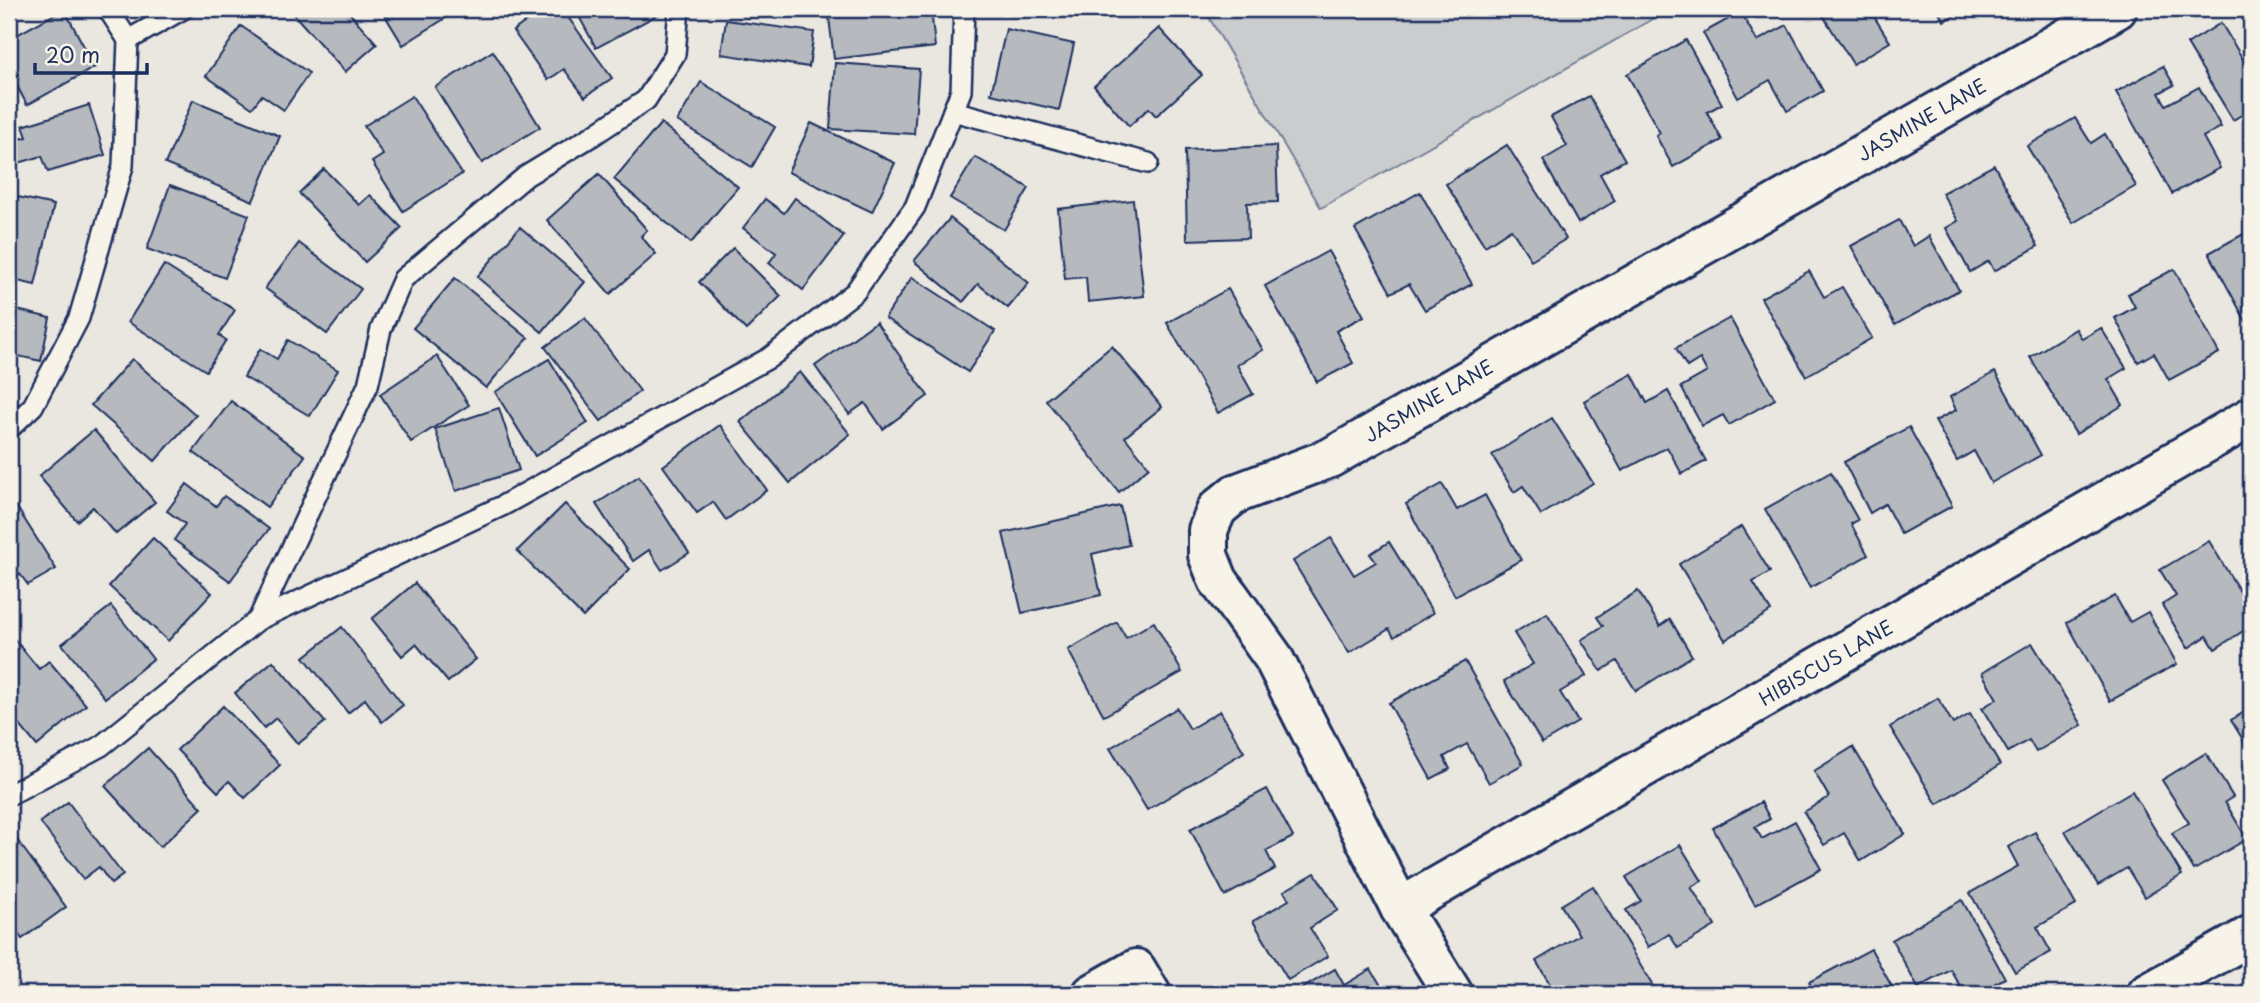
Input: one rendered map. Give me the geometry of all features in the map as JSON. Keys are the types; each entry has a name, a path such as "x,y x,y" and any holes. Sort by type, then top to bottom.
{"street":[{"name":"JASMINE LANE","path":"1453,994 1400,908 1273,657 1218,580 1208,555 1208,530 1217,509 1235,494 1330,458 2117,9"},
{"name":"HIBISCUS LANE","path":"1400,908 2251,417"},
{"path":"2147,994 2251,935"},
{"path":"1092,994 1144,981"}],"lane":[{"path":"9,429 33,406 79,318 122,166 128,40 108,9"},
{"path":"128,40 183,9"},
{"path":"258,620 368,385 381,329 403,279 526,176 646,100 675,54 679,9"},
{"path":"9,795 101,746 258,620 502,506 768,358 855,292 915,207 961,91 964,9"},
{"path":"953,111 1148,163"}],"shaded area":[{"path":"1204,9 1670,9 1321,208"}],"building":[{"path":"64,9 95,67 27,105 14,80 9,83 9,39"},
{"path":"289,9 346,9 377,44 345,72"},
{"path":"381,9 453,9 455,12 403,45"},
{"path":"543,9 562,9 612,78 585,97 564,69 548,80 513,31"},
{"path":"575,9 661,9 663,12 596,48"},
{"path":"828,9 931,9 935,47 834,59"},
{"path":"1819,9 1883,9 1873,15 1890,42 1853,64"},
{"path":"1937,9 1966,9 1944,21"},
{"path":"1741,12 1757,41 1787,25 1823,91 1787,111 1770,80 1738,98 1703,33"},
{"path":"726,20 814,32 809,67 721,54"},
{"path":"2221,23 2244,61 2251,57 2251,109 2233,120 2187,44"},
{"path":"241,26 309,73 284,110 262,95 252,108 206,76"},
{"path":"1159,28 1202,75 1156,116 1149,108 1129,126 1094,86"},
{"path":"1006,29 1074,44 1059,110 991,94"},
{"path":"1686,40 1722,104 1707,112 1722,140 1673,167 1656,136 1660,133 1627,74"},
{"path":"493,51 540,127 482,163 435,87"},
{"path":"835,63 919,69 914,134 830,129"},
{"path":"2163,66 2174,85 2159,93 2166,105 2199,87 2221,127 2203,137 2220,168 2172,194 2116,92"},
{"path":"701,82 775,127 752,167 677,121"},
{"path":"412,96 462,174 403,211 372,162 383,155 364,126"},
{"path":"1589,96 1625,160 1600,174 1615,201 1578,223 1543,160 1567,146 1551,117"},
{"path":"193,100 280,136 253,201 165,164"},
{"path":"89,105 105,155 48,172 42,156 9,166 9,142 27,137 23,126"},
{"path":"2075,118 2091,143 2105,134 2136,186 2073,223 2027,146"},
{"path":"661,123 738,187 691,243 614,179"},
{"path":"811,123 895,163 872,212 788,172"},
{"path":"1507,145 1566,239 1531,260 1511,229 1485,246 1446,184"},
{"path":"1276,146 1278,202 1247,203 1248,238 1187,240 1185,150"},
{"path":"975,157 1029,188 1004,230 950,198"},
{"path":"1994,165 2038,246 1994,271 1989,261 1970,272 1946,228 1958,221 1942,193"},
{"path":"324,169 359,205 370,195 402,228 365,262 299,193"},
{"path":"599,174 647,230 641,236 656,254 610,294 547,220"},
{"path":"170,185 249,215 225,278 147,249"},
{"path":"1420,192 1472,284 1425,310 1409,284 1391,293 1355,229"},
{"path":"9,195 54,205 35,285 9,279"},
{"path":"795,198 844,236 803,290 769,263 776,253 743,228 765,199 784,213"},
{"path":"1133,200 1144,296 1088,302 1086,277 1065,279 1058,209"},
{"path":"950,218 1029,283 1008,308 978,284 963,302 914,261"},
{"path":"1899,220 1913,246 1929,236 1959,290 1895,325 1851,246"},
{"path":"520,227 585,282 542,332 477,277"},
{"path":"2251,230 2251,331 2209,253"},
{"path":"299,243 361,289 327,334 265,288"},
{"path":"733,248 781,296 746,330 699,282"},
{"path":"1328,251 1364,316 1336,331 1353,363 1317,382 1265,286"},
{"path":"164,265 235,310 219,335 226,340 206,371 128,322"},
{"path":"2174,269 2219,353 2169,380 2154,353 2138,362 2115,318 2135,307 2128,294"},
{"path":"1809,271 1824,297 1842,287 1872,338 1806,376 1761,298"},
{"path":"912,277 995,331 968,372 885,318"},
{"path":"455,278 528,338 486,388 413,328"},
{"path":"1228,289 1263,350 1237,365 1253,394 1218,413 1167,323"},
{"path":"9,308 50,318 41,361 9,354"},
{"path":"585,318 640,391 601,421 545,347"},
{"path":"1730,318 1775,399 1729,425 1723,415 1702,426 1681,387 1707,372 1700,359 1687,367 1676,348"},
{"path":"876,322 928,396 883,429 865,403 849,414 815,366"},
{"path":"2101,328 2126,368 2108,379 2123,405 2076,434 2030,357 2076,329 2082,339"},
{"path":"288,340 338,370 310,416 244,377 260,349 277,359"},
{"path":"1112,346 1162,407 1125,437 1149,467 1119,492 1046,400"},
{"path":"437,356 469,405 411,442 380,394"},
{"path":"132,359 196,415 155,461 91,405"},
{"path":"549,359 588,423 535,456 495,392"},
{"path":"800,372 850,434 790,483 740,422"},
{"path":"1995,372 2041,455 1991,483 1974,451 1957,461 1935,421 1956,410 1950,397"},
{"path":"1632,374 1647,403 1668,391 1706,461 1682,474 1667,447 1622,471 1584,401"},
{"path":"231,401 305,456 267,507 193,452"},
{"path":"499,408 519,470 456,491 435,429"},
{"path":"1552,418 1593,483 1541,515 1523,486 1514,492 1492,455"},
{"path":"720,425 767,490 726,520 713,502 697,513 663,466"},
{"path":"1909,427 1952,506 1901,534 1885,504 1870,513 1844,462"},
{"path":"94,430 155,502 116,534 93,507 77,521 39,476"},
{"path":"1831,472 1858,520 1851,524 1868,555 1810,588 1765,509"},
{"path":"639,476 689,553 662,570 649,550 633,561 596,504"},
{"path":"187,484 216,506 224,496 269,529 230,581 174,540 185,524 167,511"},
{"path":"1442,484 1457,510 1485,495 1521,560 1455,596 1406,504"},
{"path":"565,504 630,569 583,617 517,551"},
{"path":"16,506 56,569 28,585 20,574 9,581 9,511"},
{"path":"1120,506 1129,545 1092,554 1101,595 1022,613 1003,533"},
{"path":"1742,526 1770,572 1753,582 1771,611 1725,640 1679,564"},
{"path":"153,538 212,593 168,641 109,586"},
{"path":"1331,538 1354,575 1376,562 1370,554 1389,542 1433,613 1394,637 1389,629 1349,653 1293,561"},
{"path":"2209,541 2251,610 2251,626 2215,649 2207,636 2188,648 2162,605 2176,596 2160,570"},
{"path":"415,583 476,659 448,682 416,644 402,656 372,619"},
{"path":"1638,591 1660,626 1670,619 1692,656 1636,691 1617,661 1601,671 1581,640 1603,626 1597,617"},
{"path":"2115,596 2130,622 2148,612 2177,664 2110,701 2067,623"},
{"path":"111,606 153,659 105,698 62,644"},
{"path":"1547,613 1586,676 1560,692 1578,722 1542,743 1504,681 1533,664 1514,633"},
{"path":"1117,622 1126,638 1154,622 1182,672 1104,716 1068,650"},
{"path":"342,627 403,705 382,722 365,699 348,713 304,657"},
{"path":"15,640 39,669 49,661 86,705 37,746 9,712 9,644"},
{"path":"2032,643 2082,725 2036,752 2029,740 2008,752 1982,708 1997,699 1982,673"},
{"path":"273,661 325,722 298,744 276,718 264,728 235,693"},
{"path":"1465,661 1523,764 1489,783 1467,744 1444,757 1450,769 1431,779 1389,703"},
{"path":"1938,698 1953,724 1970,714 2000,765 1937,804 1890,727"},
{"path":"223,706 280,765 245,798 229,781 218,792 177,750"},
{"path":"1177,708 1190,729 1220,711 1244,752 1147,810 1110,748"},
{"path":"2251,708 2251,753 2231,720"},
{"path":"1853,747 1905,834 1861,861 1844,833 1824,845 1804,812 1829,797 1814,771"},
{"path":"148,748 202,808 160,847 105,786"},
{"path":"2206,753 2233,797 2225,802 2247,839 2194,870 2172,833 2189,823 2162,780"},
{"path":"1267,789 1293,837 1266,851 1275,869 1225,896 1190,829"},
{"path":"2132,791 2182,875 2145,897 2127,868 2098,885 2065,831"},
{"path":"68,802 123,875 111,884 99,867 83,879 40,822"},
{"path":"1761,802 1770,819 1755,827 1762,839 1795,821 1821,869 1755,905 1713,828"},
{"path":"2035,832 2076,905 2037,927 2051,952 2015,972 1970,893 2018,866 2008,847"},
{"path":"15,837 66,907 22,939 9,921 9,842"},
{"path":"1680,845 1702,881 1691,887 1715,926 1678,948 1669,934 1648,947 1626,910 1641,901 1626,877"},
{"path":"1315,873 1338,910 1310,928 1328,956 1288,980 1253,921 1289,900 1284,891"},
{"path":"1593,886 1654,988 1643,994 1556,994 1536,961 1579,935 1561,905"},
{"path":"1962,900 2005,978 1976,994 1965,994 1951,970 1918,988 1892,940"},
{"path":"1871,949 1896,994 1815,994 1809,982"},
{"path":"1335,969 1344,985 1371,969 1386,994 1293,994"}]}
